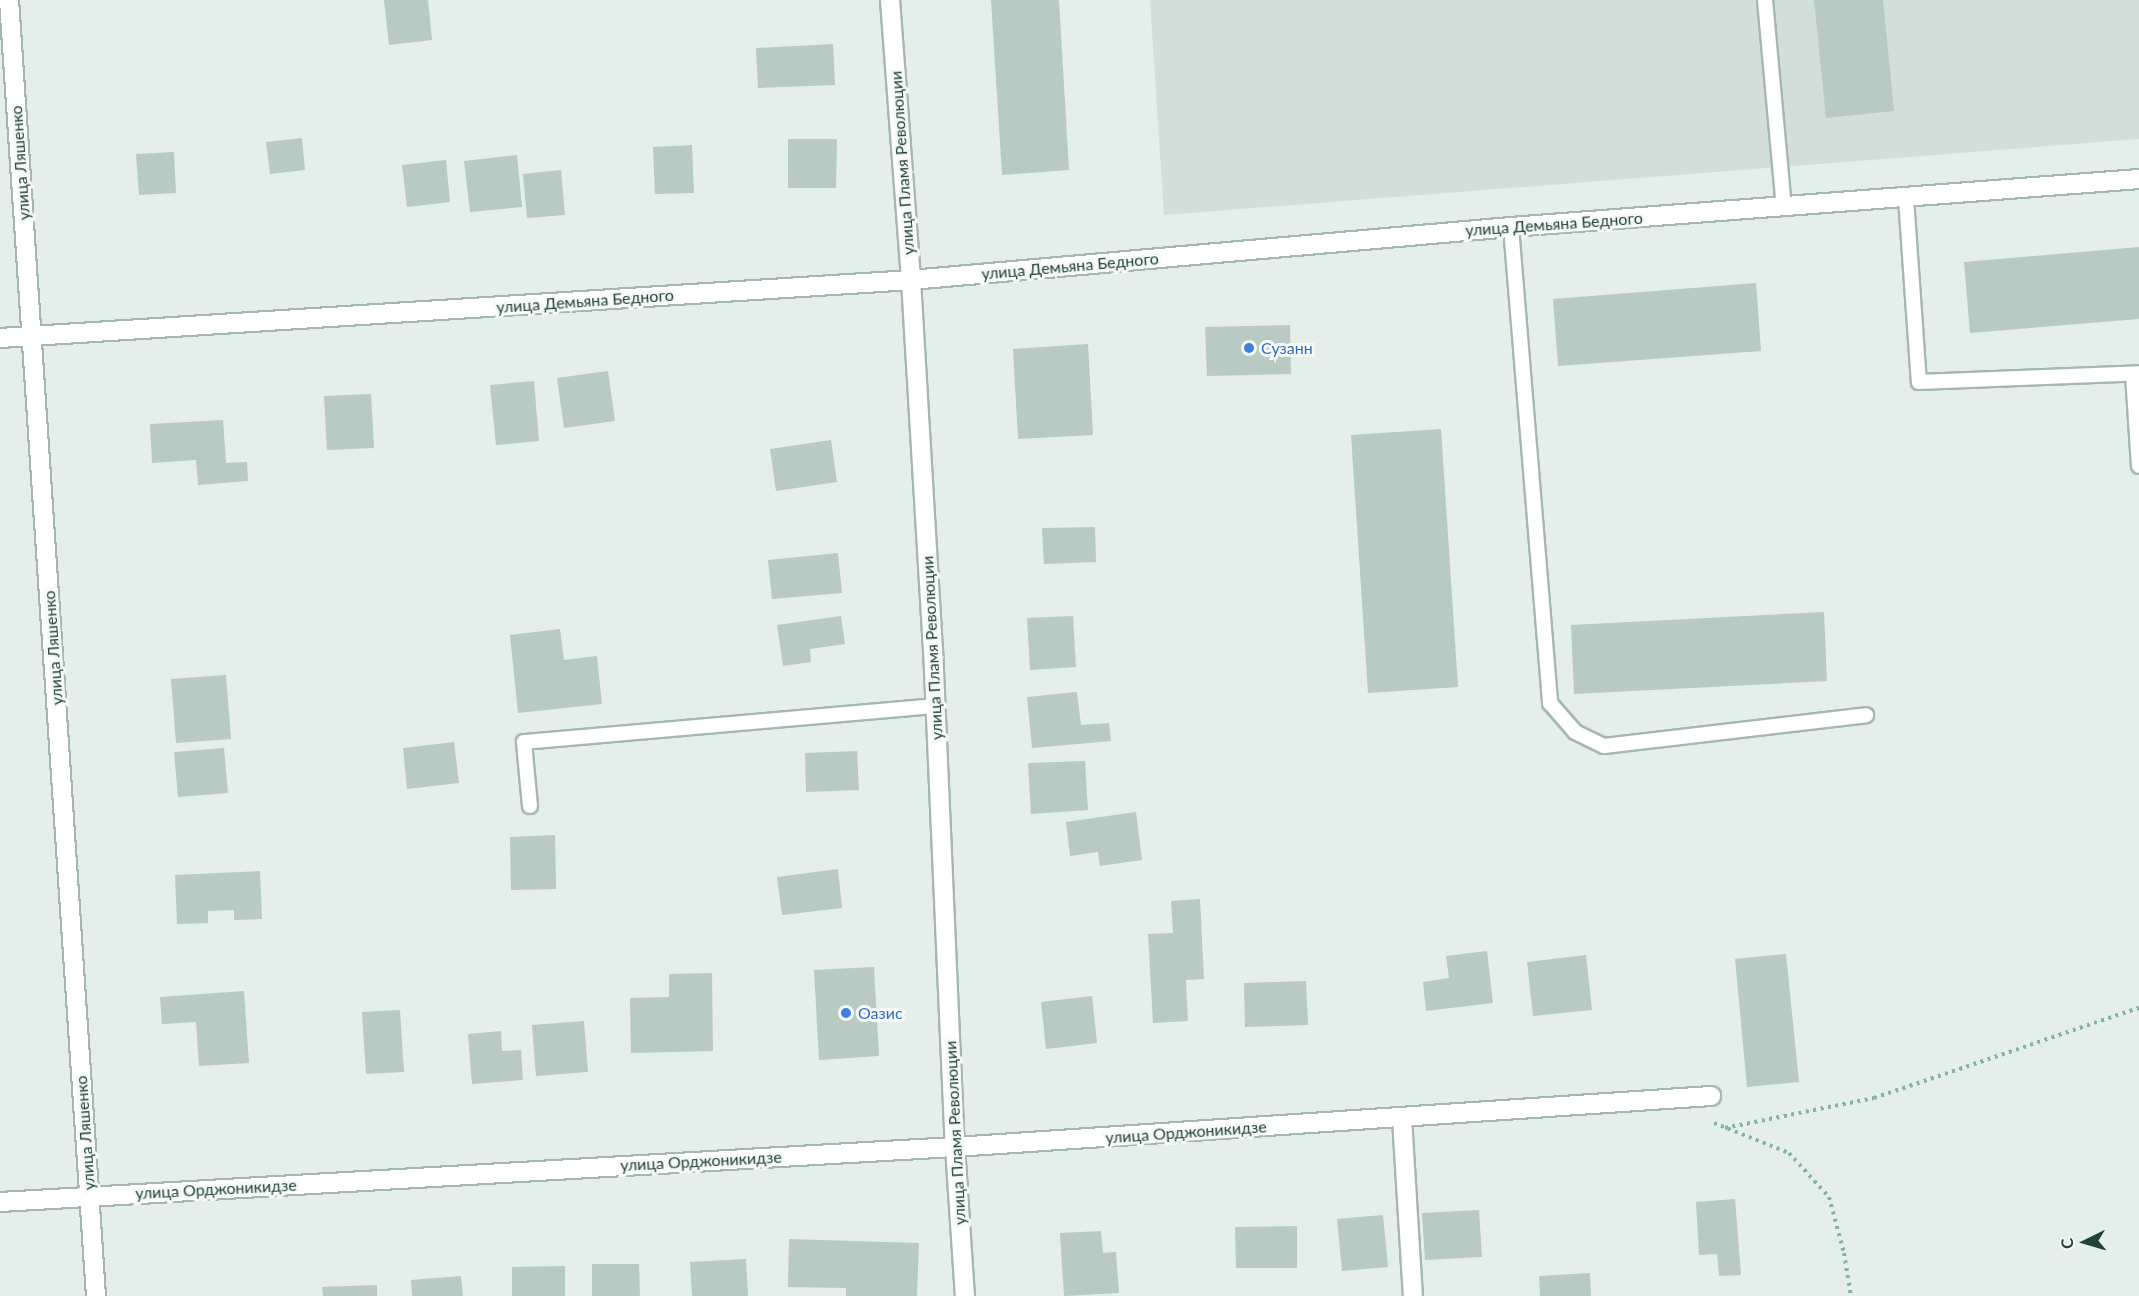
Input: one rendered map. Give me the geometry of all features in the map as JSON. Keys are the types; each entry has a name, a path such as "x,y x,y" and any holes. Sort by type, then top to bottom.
{"street":[{"name":"улица Ляшенко","path":"9,0 96,1296"},
{"name":"улица Пламя Революции","path":"890,0 911,280 935,706 955,1147 965,1296"},
{"name":"улица Демьяна Бедного","path":"0,338 911,280 1511,227 2139,179"},
{"name":"улица Орджоникидзе","path":"0,1202 955,1147 1711,1096"},
{"path":"1402,1118 1413,1296"}],"lane":[{"path":"1765,0 1784,207"},
{"path":"1906,198 1919,382 2136,374 2139,466"},
{"path":"1511,227 1550,703 1575,732 1604,746 1866,715"},
{"path":"530,806 524,742 935,706"}],"path":[{"path":"1725,1128 1874,1098 2139,1008"},
{"path":"1705,1120 1789,1153 1829,1197 1844,1252 1851,1296"}],"shaded area":[{"path":"1150,0 2139,0 2139,139 1164,215"}],"building":[{"path":"384,0 428,0 432,40 389,45"},
{"path":"991,0 1059,0 1069,170 1002,175"},
{"path":"1814,0 1883,0 1894,111 1826,118"},
{"path":"833,44 835,85 758,88 756,48"},
{"path":"302,138 305,170 270,174 266,142"},
{"path":"788,139 837,139 836,188 788,188"},
{"path":"692,145 694,193 655,194 653,147"},
{"path":"174,152 176,193 139,195 136,154"},
{"path":"517,155 522,207 470,212 464,161"},
{"path":"446,160 450,202 407,207 402,165"},
{"path":"561,170 565,215 527,218 523,174"},
{"path":"2139,247 2139,319 1970,333 1964,262"},
{"path":"1756,283 1761,351 1558,366 1553,299"},
{"path":"1290,325 1291,374 1207,376 1205,327"},
{"path":"1088,344 1093,435 1018,439 1013,349"},
{"path":"608,371 615,421 564,428 557,378"},
{"path":"534,381 539,441 496,445 490,385"},
{"path":"371,394 374,448 327,450 324,396"},
{"path":"223,420 226,463 247,462 248,481 198,485 196,460 152,463 150,424"},
{"path":"1441,429 1458,687 1368,693 1351,435"},
{"path":"831,440 837,482 776,491 770,449"},
{"path":"1095,527 1096,562 1044,564 1042,528"},
{"path":"838,553 842,593 772,599 768,560"},
{"path":"1824,612 1827,681 1574,694 1571,625"},
{"path":"841,616 845,644 810,649 811,662 783,666 777,625"},
{"path":"1073,616 1076,667 1030,670 1027,618"},
{"path":"560,629 564,660 597,656 602,704 518,713 510,635"},
{"path":"226,675 231,739 176,743 171,679"},
{"path":"1077,692 1081,725 1109,723 1111,741 1032,748 1027,697"},
{"path":"454,742 459,783 407,789 403,748"},
{"path":"224,748 228,793 178,797 174,752"},
{"path":"857,751 859,790 806,792 805,753"},
{"path":"1085,761 1088,810 1031,814 1028,763"},
{"path":"1136,812 1142,860 1100,866 1098,852 1070,856 1066,822"},
{"path":"555,835 556,889 511,890 510,837"},
{"path":"838,869 842,908 782,915 777,877"},
{"path":"260,871 262,919 234,920 234,910 208,911 208,923 177,924 175,875"},
{"path":"1200,899 1204,979 1186,980 1188,1021 1153,1023 1148,934 1173,933 1171,901"},
{"path":"1487,951 1493,1003 1426,1011 1423,982 1449,978 1446,956"},
{"path":"1786,954 1799,1082 1747,1087 1735,959"},
{"path":"1586,955 1592,1010 1533,1016 1527,962"},
{"name":"Оазис","path":"874,967 879,1056 819,1060 814,970"},
{"path":"712,973 713,1051 631,1053 630,998 669,997 669,974"},
{"path":"1306,981 1308,1025 1245,1027 1244,983"},
{"path":"244,991 249,1063 199,1066 196,1022 162,1024 160,997"},
{"path":"1092,996 1097,1043 1046,1049 1041,1002"},
{"path":"400,1010 404,1072 366,1074 362,1012"},
{"path":"584,1021 588,1072 536,1076 532,1025"},
{"path":"501,1031 502,1051 521,1050 523,1080 472,1084 468,1034"},
{"path":"1735,1199 1741,1275 1719,1276 1717,1254 1699,1255 1696,1202"},
{"path":"1479,1210 1482,1257 1425,1260 1422,1213"},
{"path":"1383,1215 1388,1267 1342,1271 1337,1219"},
{"path":"1297,1226 1297,1268 1236,1268 1235,1227"},
{"path":"1101,1231 1103,1253 1116,1252 1119,1293 1064,1296 1060,1233"},
{"path":"789,1239 919,1243 917,1296 846,1296 846,1288 788,1287"},
{"path":"746,1259 748,1296 692,1296 690,1262"},
{"path":"592,1264 639,1264 640,1296 592,1296"},
{"path":"565,1266 565,1296 512,1296 512,1267"},
{"path":"1590,1273 1591,1296 1540,1296 1539,1276"},
{"path":"461,1276 463,1296 412,1296 411,1280"},
{"path":"377,1285 377,1296 323,1296 322,1287"}],"place":[{"name":"Сузанн","path":"1249,348"},
{"name":"Оазис","path":"846,1013"}]}
